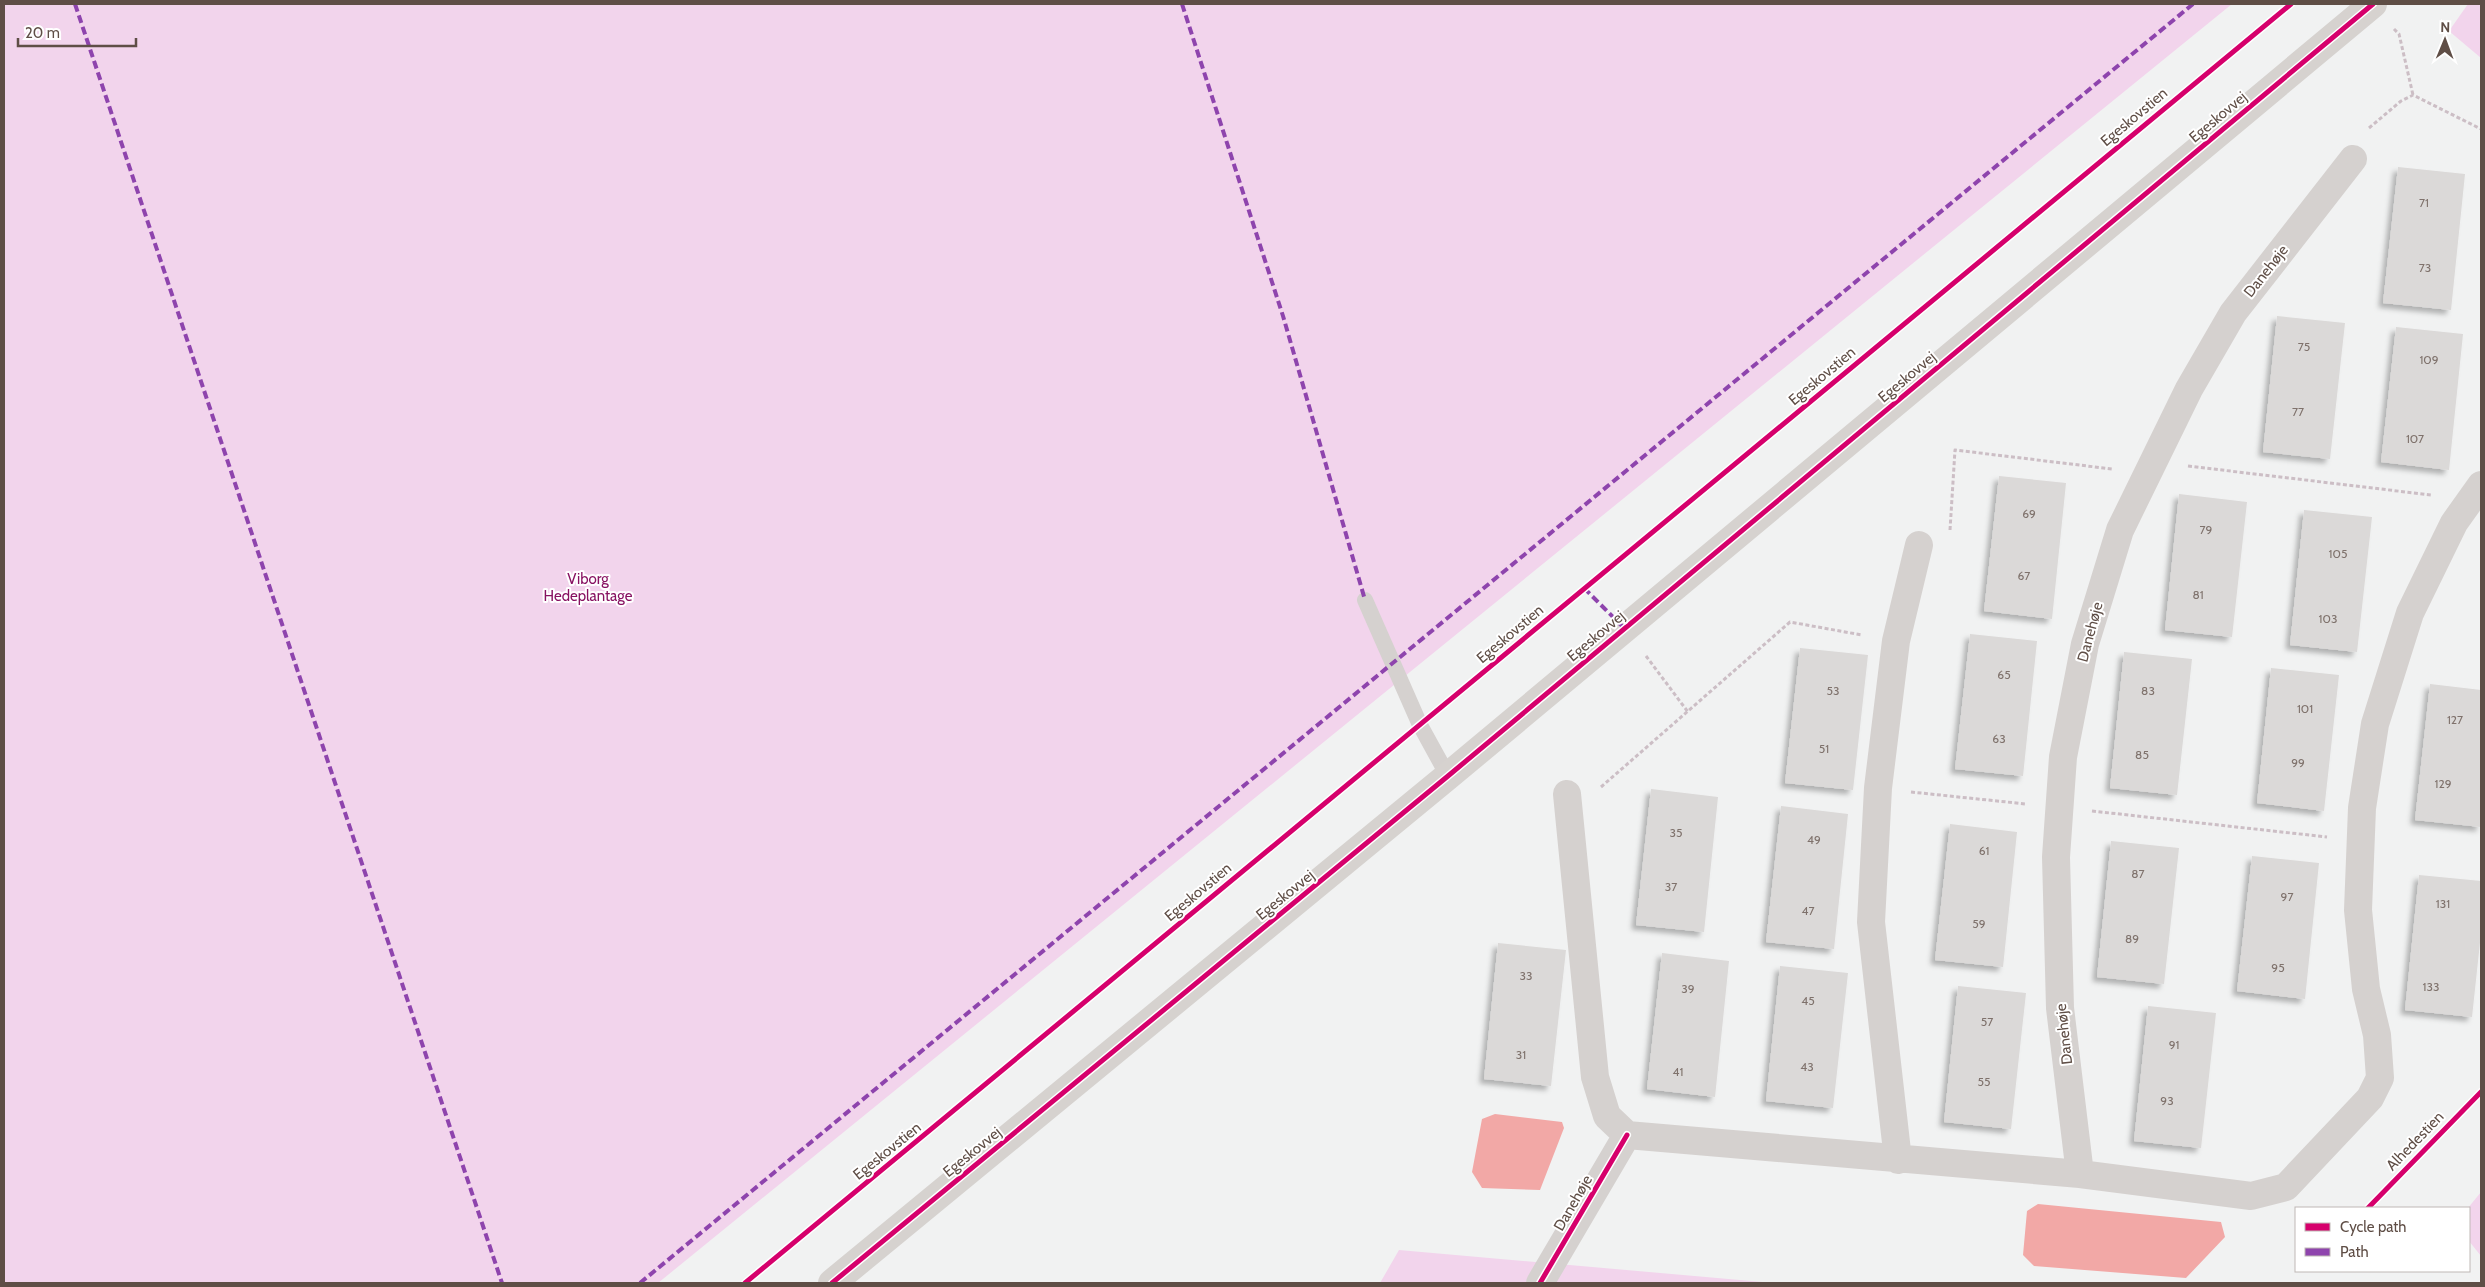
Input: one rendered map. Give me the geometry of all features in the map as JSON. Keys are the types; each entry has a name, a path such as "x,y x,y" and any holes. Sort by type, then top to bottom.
{"street":[{"name":"Egeskovvej","path":"832,1283 1448,776 2372,4"},
{"name":"Danehøje","path":"2080,1174 2060,1008 2056,858 2063,757 2085,644 2120,530 2188,389 2233,313 2353,159"},
{"path":"1568,805 1595,1077 1607,1116 1627,1135 1898,1160 2080,1174 2251,1196 2286,1187 2370,1098 2380,1078 2377,1035 2366,989 2358,910 2362,808 2375,724 2407,622 2454,523 2476,492"},
{"path":"1898,1160 1871,922 1878,788 1896,641 1919,545"},
{"name":"Danehøje","path":"1540,1283 1627,1135"}],"lane":[{"path":"1365,600 1420,724 1448,776"}],"path":[{"path":"2372,4 2399,34 2413,95 2481,130"},
{"path":"2353,159 2350,143 2400,101 2413,95"},
{"path":"1919,545 1950,531 1955,450 2150,468 2476,492"},
{"path":"1568,805 1688,712 1790,622 1896,641"},
{"path":"1625,628 1688,712"},
{"path":"1878,788 2361,840"}],"green space":[{"name":"Viborg Hedeplantage","path":"4,4 2232,4 658,1283 4,1283"},
{"path":"2468,4 2481,4 2481,58 2449,31"},
{"path":"2481,1192 2481,1256 2470,1242 2469,1207"},
{"path":"1399,1250 1774,1283 1380,1283"}],"shaded area":[{"path":"1495,1114 1562,1122 1564,1128 1540,1190 1482,1188 1472,1172 1482,1119"},
{"path":"2038,1204 2221,1222 2225,1237 2186,1278 2034,1266 2023,1255 2027,1211"}],"building":[{"path":"2398,167 2465,174 2451,310 2383,303"},
{"path":"2277,316 2345,323 2330,459 2263,452"},
{"path":"2396,327 2463,334 2449,470 2381,462"},
{"path":"1999,476 2066,483 2052,619 1984,611"},
{"path":"2179,494 2247,502 2232,637 2165,630"},
{"path":"2304,510 2372,517 2357,652 2290,645"},
{"path":"1970,634 2037,641 2023,776 1955,769"},
{"path":"1800,648 1868,655 1853,790 1785,783"},
{"path":"2124,652 2192,659 2177,795 2110,788"},
{"path":"2271,668 2339,675 2324,811 2257,803"},
{"path":"2430,684 2481,690 2481,827 2415,820"},
{"path":"1651,789 1718,797 1704,932 1636,925"},
{"path":"1781,806 1848,814 1834,949 1766,942"},
{"path":"1950,824 2017,832 2003,967 1935,960"},
{"path":"2111,841 2179,848 2164,984 2097,977"},
{"path":"2252,856 2319,863 2305,999 2237,991"},
{"path":"2419,875 2481,881 2481,933 2472,1017 2405,1010"},
{"path":"1498,943 1566,950 1551,1086 1484,1079"},
{"path":"1662,953 1729,961 1715,1097 1647,1089"},
{"path":"1780,966 1848,973 1833,1108 1766,1101"},
{"path":"1958,986 2026,993 2011,1129 1944,1122"},
{"path":"2148,1006 2216,1013 2201,1148 2134,1141"}],"marked path":[{"path":"75,4 502,1283"},
{"path":"1182,4 1283,316 1365,600"},
{"path":"640,1283 2193,4"},
{"path":"1584,588 1625,629"}],"cycle path":[{"name":"Egeskovstien","path":"745,1283 2291,4"},
{"path":"832,1283 1448,776 2373,4"},
{"name":"Alhedestien","path":"2369,1207 2481,1092"},
{"path":"1540,1283 1627,1135"}]}
